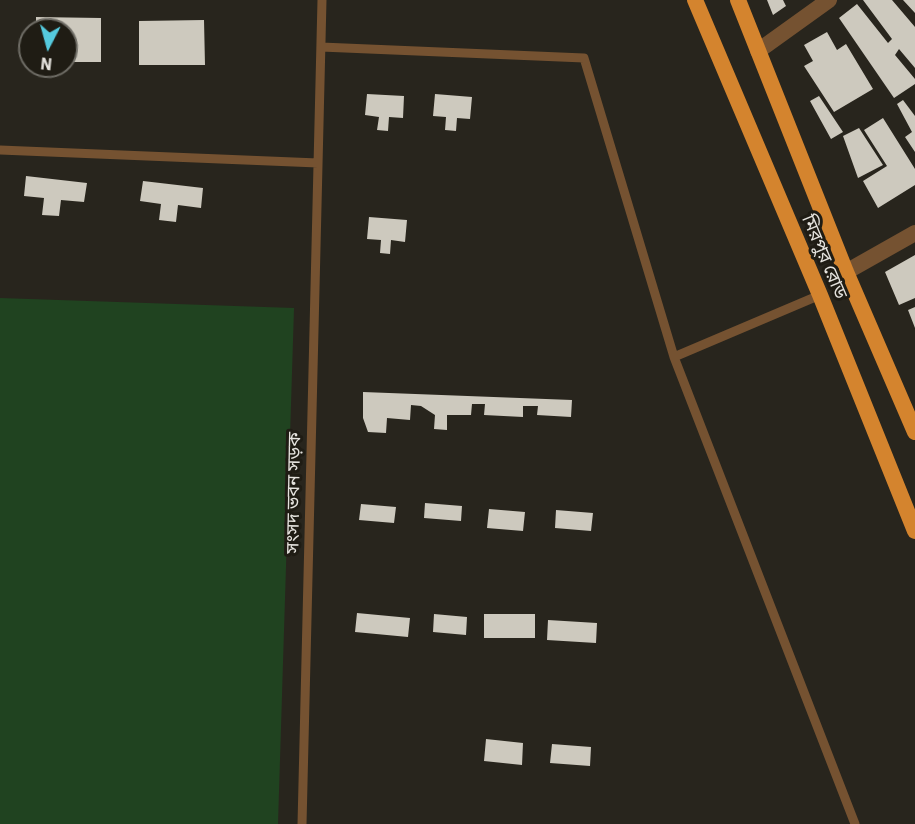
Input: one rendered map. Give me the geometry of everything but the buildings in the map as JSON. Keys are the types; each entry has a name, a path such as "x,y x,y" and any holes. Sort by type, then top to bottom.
{"highway":[{"name":"মিরপুর রোড","path":"695,0 915,531"},
{"name":"মিরপুর রোড","path":"738,0 846,272 915,432"}],"street":[{"path":"758,51 829,0"},
{"path":"846,272 915,233"}],"lane":[{"name":"সংসদ ভবন সড়ক","path":"303,824 322,0"},
{"path":"321,47 584,58 674,357 855,824"},
{"path":"0,150 318,163"},
{"path":"674,357 819,295"}],"green space":[{"path":"0,298 294,308 278,824 0,824"}]}
